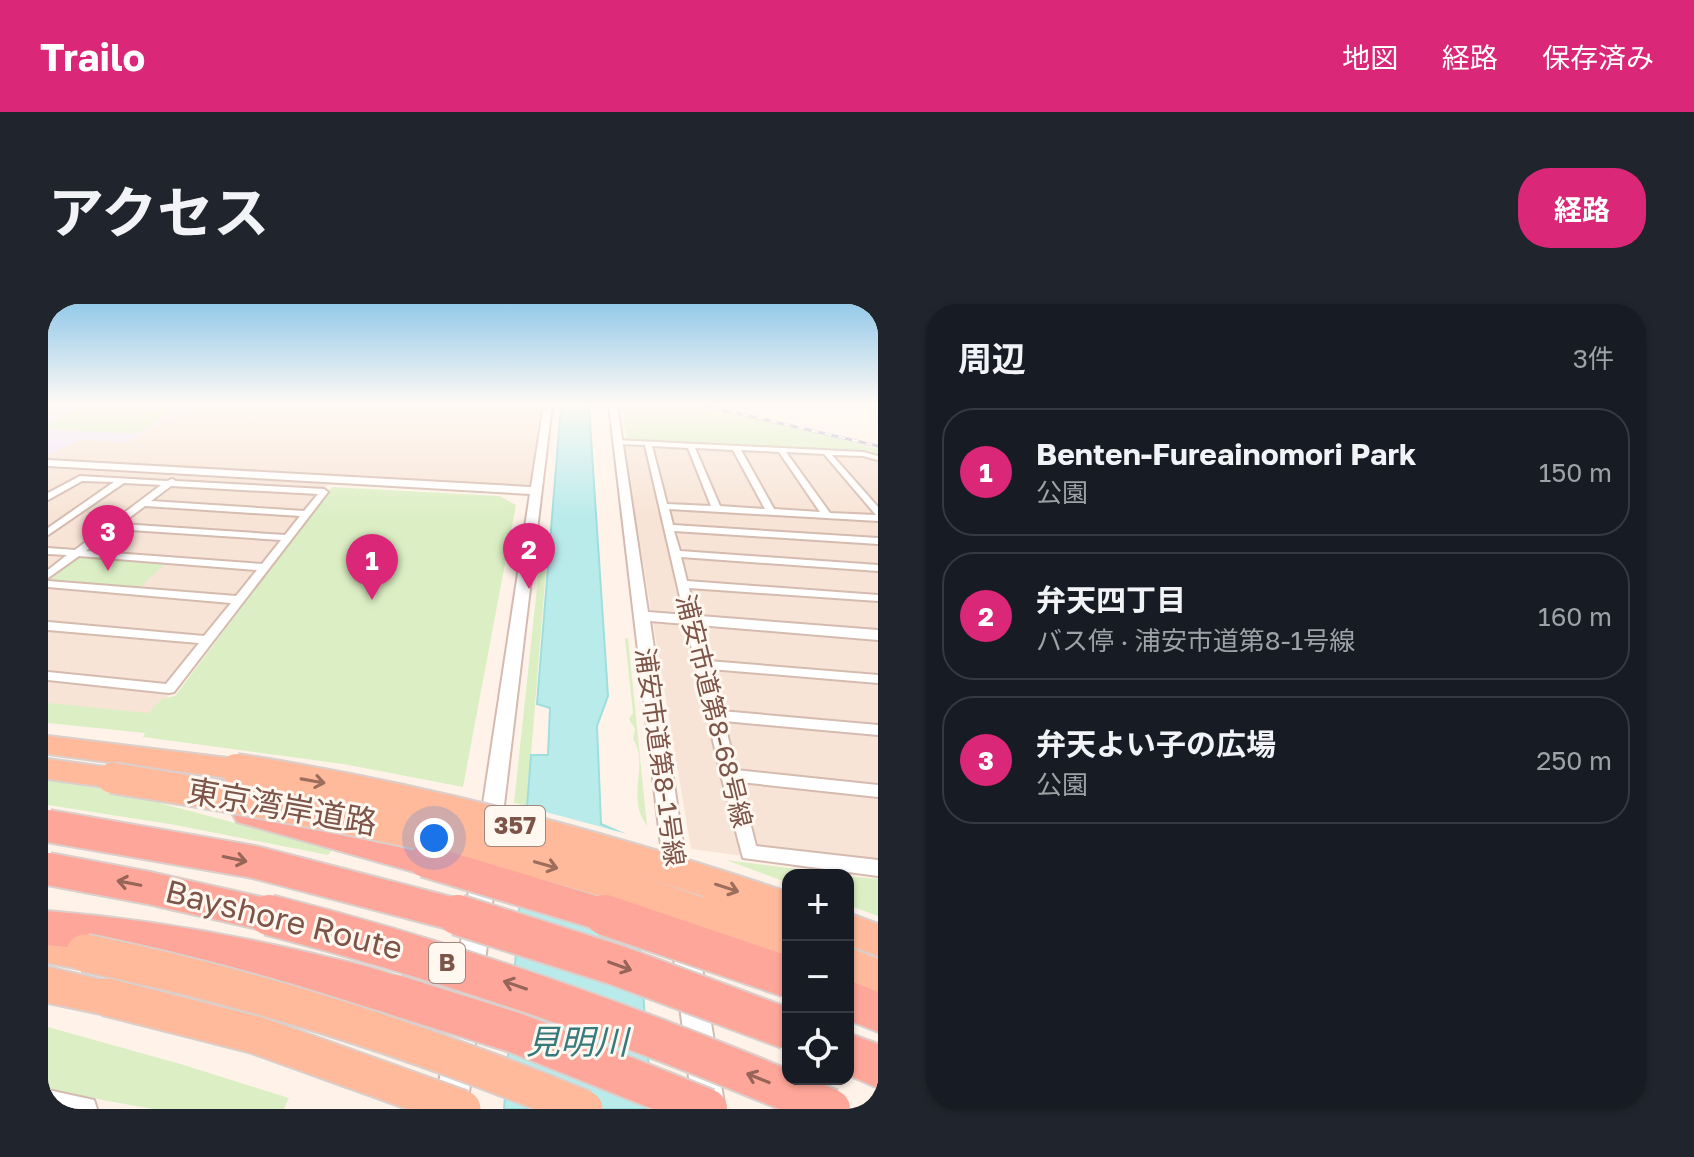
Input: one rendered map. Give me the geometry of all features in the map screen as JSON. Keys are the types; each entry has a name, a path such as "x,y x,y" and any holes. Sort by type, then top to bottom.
{"highway":[{"name":"357","path":"48,745 236,769 352,788 487,818 637,859 782,906"},
{"name":"東京湾岸道路","path":"48,769 336,815 500,853 669,902 782,941"},
{"path":"112,778 541,894 782,975"},
{"name":"Bayshore Route","path":"48,826 235,859 418,902 587,955 782,1027"},
{"name":"Bayshore Route","path":"48,869 212,900 405,949 585,1009 830,1109"},
{"path":"48,928 176,971 282,998 483,1067 584,1109"},
{"path":"854,931 878,940"},
{"path":"48,946 92,942 279,966 409,999 529,1038 708,1109"},
{"path":"854,967 878,977"},
{"path":"48,985 256,1035 462,1109"},
{"path":"854,1002 878,1012"},
{"path":"854,1056 878,1066"}],"street":[{"path":"451,1109 543,443"},
{"name":"浦安市道第8-1号線","path":"618,443 708,1109"},
{"path":"635,443 863,454 878,458"},
{"name":"浦安市道第8-68号線","path":"648,443 749,853 878,868"},
{"path":"691,446 717,509"},
{"path":"736,448 771,512"},
{"path":"781,450 827,515"},
{"path":"826,452 878,515"},
{"path":"52,465 536,491"},
{"path":"48,575 185,471"},
{"path":"48,497 80,478 324,492 169,689 48,676"},
{"path":"48,532 123,480"},
{"path":"142,503 308,514"},
{"path":"664,506 878,515"},
{"path":"112,526 288,538"},
{"path":"669,528 878,541"},
{"path":"48,551 265,567"},
{"path":"676,554 878,568"},
{"path":"48,584 240,600"},
{"path":"683,584 878,598"},
{"path":"642,616 878,635"},
{"path":"48,626 208,640"},
{"path":"702,664 878,679"},
{"path":"715,715 878,730"},
{"path":"729,775 878,791"},
{"path":"48,1102 85,1109"}],"shaded area":[{"path":"48,443 538,443 532,483 521,487 48,460"},
{"path":"48,443 74,443 48,455"},
{"path":"623,444 878,457 878,874 691,849"},
{"path":"48,468 328,484 153,716 48,704"}],"green space":[{"path":"662,443 854,443 878,449 878,455"},
{"path":"332,487 499,496 516,505 463,787 343,764 143,737 145,733 48,723 48,703 148,713 162,699 175,696"},
{"path":"74,558 166,563 138,589 49,582"},
{"path":"539,568 546,569 527,806 514,803"},
{"path":"628,638 647,826 638,804 638,749 633,739 635,729 629,719 633,713 625,639"},
{"path":"48,780 111,790 333,849 328,855 175,825 48,805"},
{"path":"726,860 796,869 782,869 782,881"},
{"path":"854,877 878,879 878,916 854,907"},
{"path":"48,1027 289,1098 284,1109 152,1109 48,1090"}],"water":[{"name":"見明川","path":"558,443 591,443 608,696 597,726 601,824 631,837 652,1109 504,1109 531,755 548,755 550,708 537,704"}],"pier":[{"path":"523,806 635,836 638,871 521,839"}],"railway":[{"path":"863,443 878,446"}],"place":[{"name":"弁天よい子の広場","path":"108,571"},
{"name":"弁天四丁目","path":"529,589"},
{"name":"Benten-Fureainomori Park","path":"372,600"}]}
